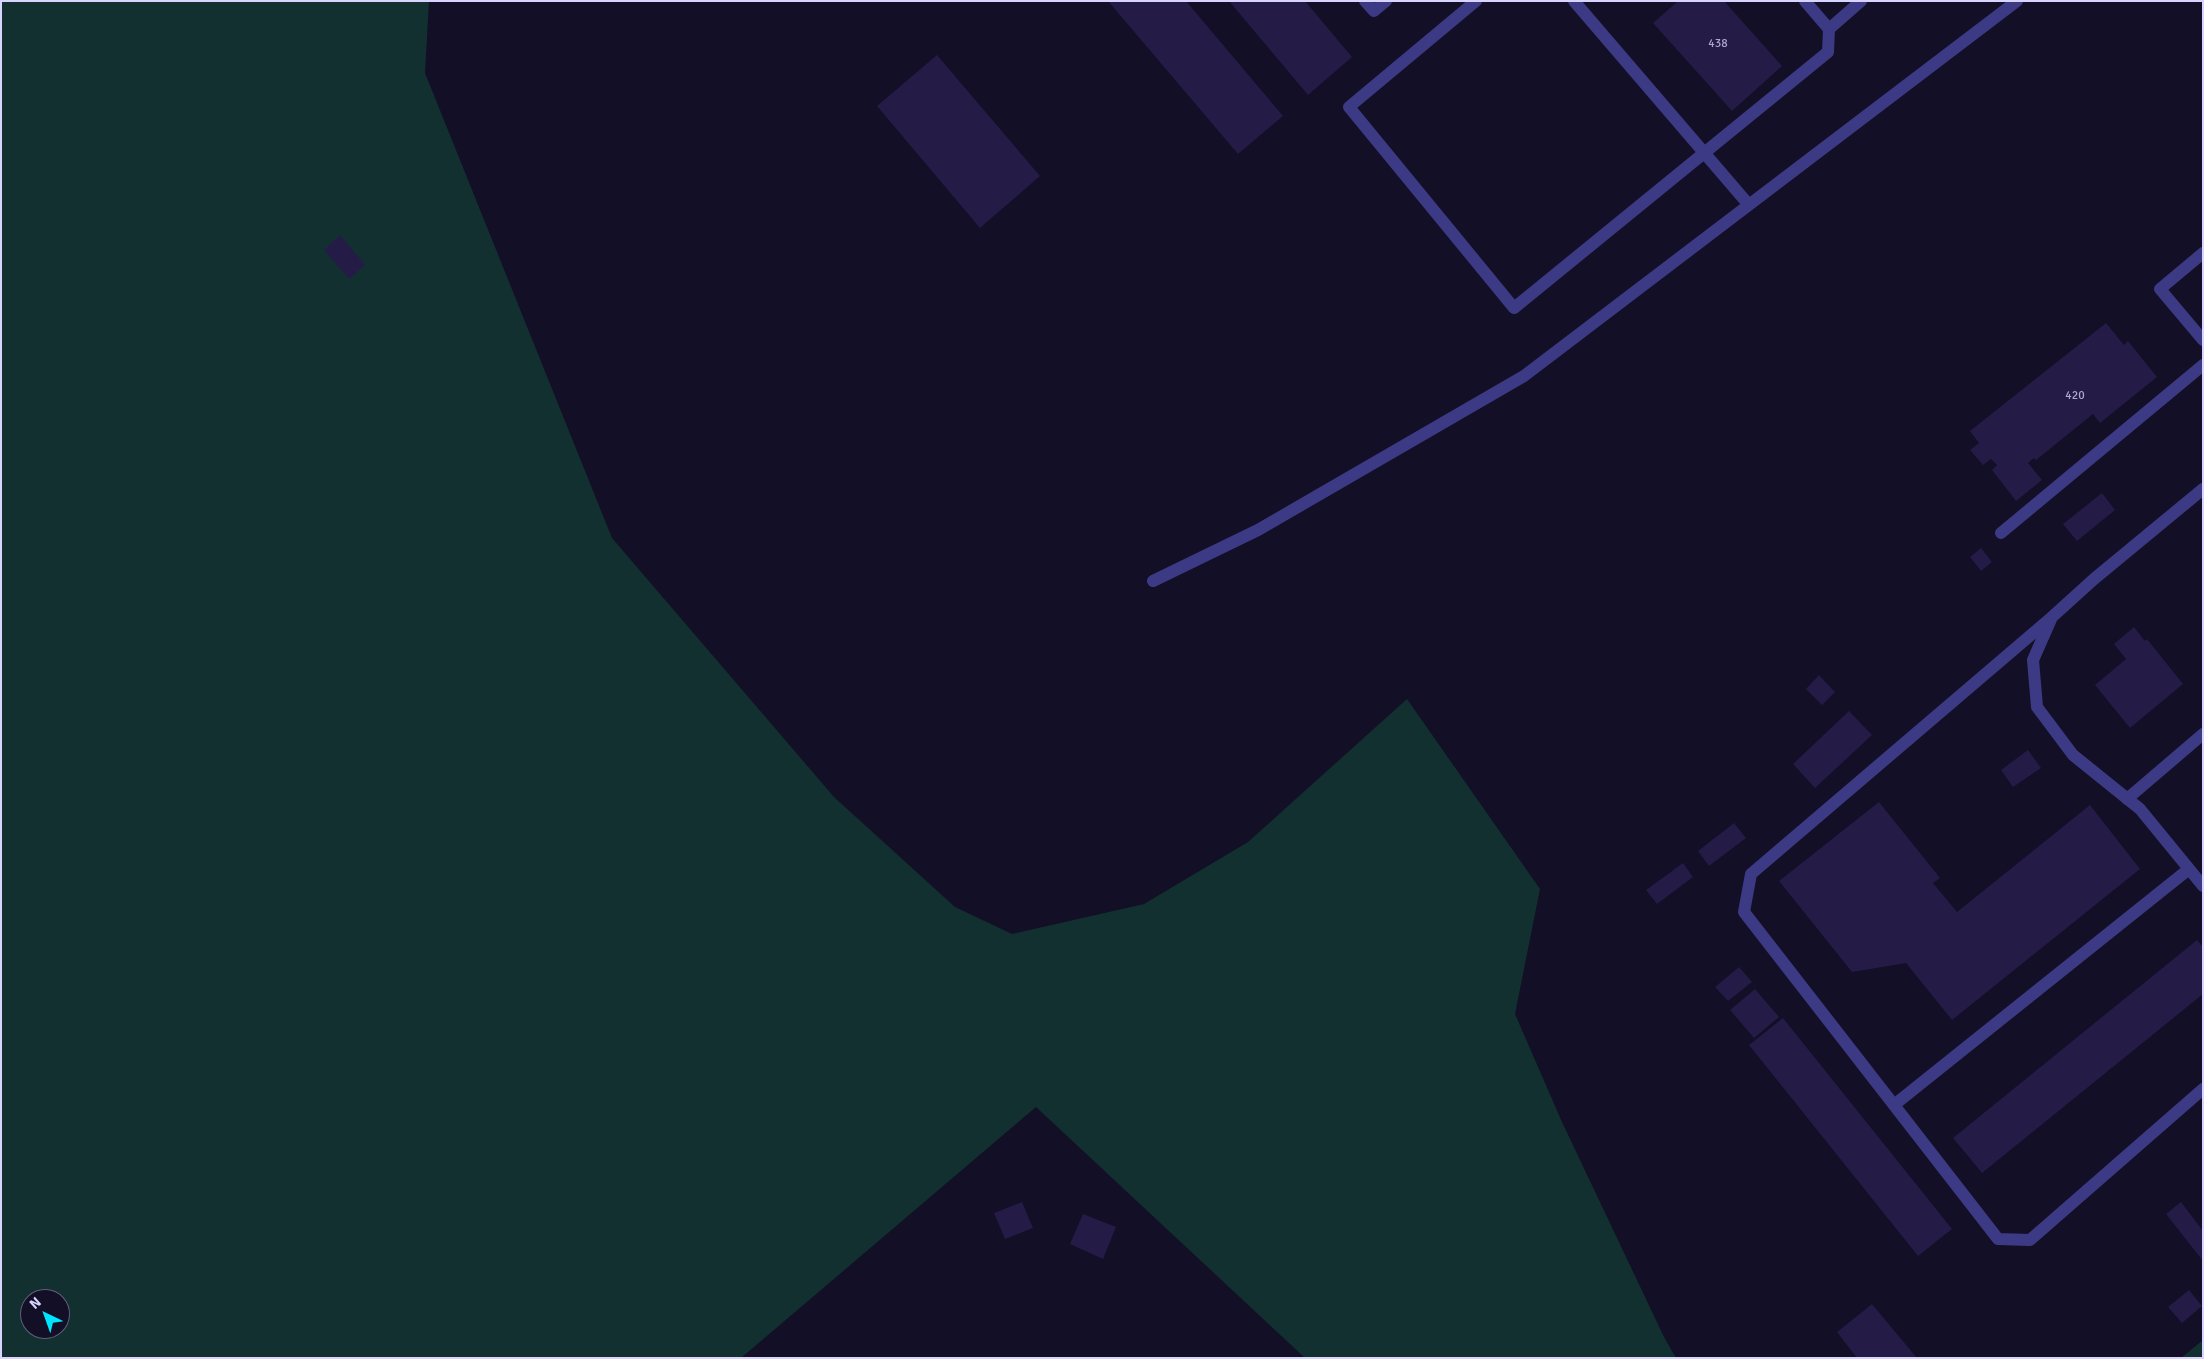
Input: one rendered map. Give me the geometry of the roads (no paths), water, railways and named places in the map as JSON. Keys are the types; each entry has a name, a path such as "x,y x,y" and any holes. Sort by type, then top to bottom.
{"lane":[{"path":"1365,1 1374,12 1386,1"},
{"path":"1476,1 1349,107 1514,308 1828,52 1829,29 1805,1"},
{"path":"1574,1 1749,205"},
{"path":"1829,29 1861,1"},
{"path":"1153,581 1258,530 1524,376 2017,1"},
{"path":"2203,253 2160,288 2203,340"},
{"path":"2001,533 2203,365"},
{"path":"2203,489 2094,579 2052,617 1750,874 1744,912 1998,1239 2030,1240 2203,1089"},
{"path":"2052,617 2032,660 2037,707 2073,755 2140,809 2203,886"},
{"path":"2127,799 2203,734"},
{"path":"1894,1105 2190,869"}]}
